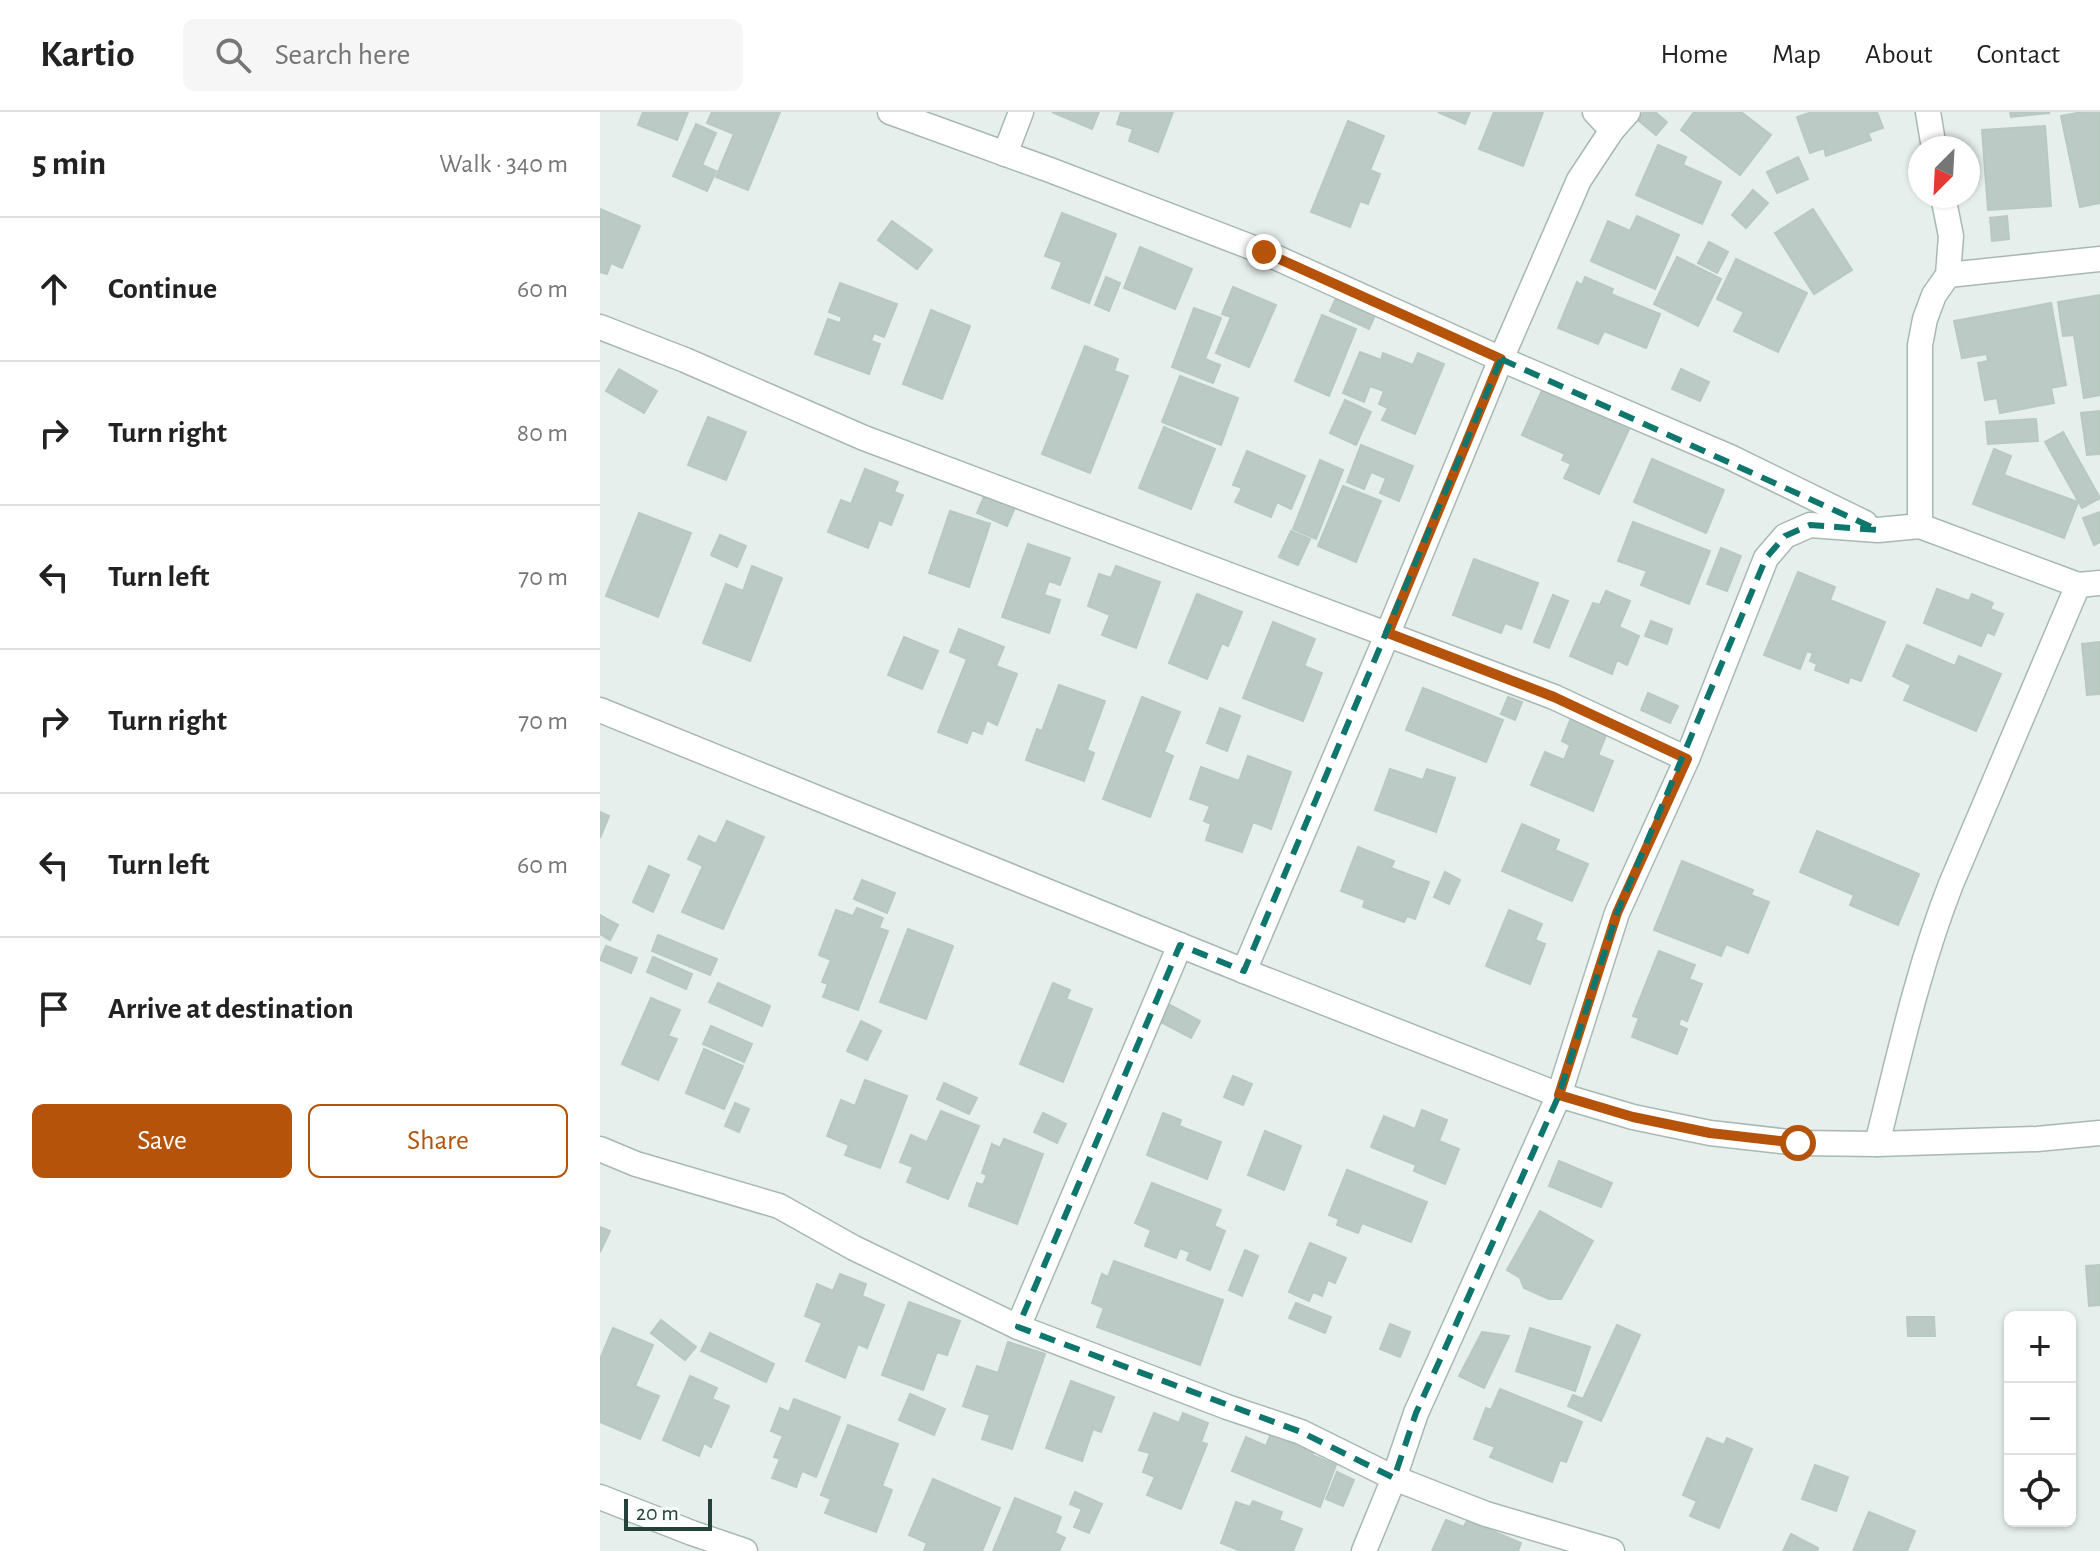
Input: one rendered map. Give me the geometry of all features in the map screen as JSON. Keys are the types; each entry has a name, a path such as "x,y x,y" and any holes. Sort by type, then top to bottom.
{"street":[{"path":"890,112 1264,252 1501,359 1730,457 1878,530"},
{"path":"1005,154 1021,112"},
{"path":"1244,971 1579,180 1620,121 1595,112"},
{"path":"1928,112 1932,136"},
{"path":"1920,526 1920,345 1934,295 1948,275 1951,236 1945,208"},
{"path":"1948,275 2100,259"},
{"path":"600,327 685,360 864,438 1554,697 1687,759"},
{"path":"1364,1551 1416,1413 1559,1095 1617,913 1687,759 1766,558 1785,536 1810,525 1878,530 1920,526 2089,584 1934,927 1877,1144"},
{"path":"600,710 1244,971 1559,1095 1633,1117 1710,1133 1798,1143 2037,1139 2100,1133"},
{"path":"1018,1327 1180,945"},
{"path":"600,1149 636,1164 779,1206 854,1248 1018,1327 1301,1432 1394,1478 1486,1514 1612,1551"},
{"path":"600,1497 745,1551"}],"highlighted area":[{"path":"1501,359 1878,530 1810,525 1785,536 1766,558 1617,913 1559,1095 1416,1413 1394,1478 1301,1432 1018,1327 1180,945 1244,971"}],"building":[{"path":"643,112 688,112 677,140 638,125"},
{"path":"712,112 780,112 748,190 716,177 734,134 707,123"},
{"path":"1052,112 1099,112 1092,129"},
{"path":"1121,112 1173,112 1158,152 1129,141 1133,129 1117,124"},
{"path":"1438,112 1470,112 1465,124"},
{"path":"1494,112 1543,112 1523,166 1479,149"},
{"path":"1644,112 1655,112 1667,122 1656,135 1638,120"},
{"path":"1694,112 1741,112 1771,135 1740,175 1681,130"},
{"path":"1812,112 1877,112 1883,128 1868,133 1871,140 1826,156 1824,148 1810,153 1797,117"},
{"path":"2010,112 2049,112 2049,113 2011,117"},
{"path":"2100,112 2100,203 2080,207 2061,116"},
{"path":"1348,121 1384,136 1370,170 1380,174 1368,204 1360,201 1350,227 1311,212"},
{"path":"696,124 716,133 702,165 716,171 707,191 673,176"},
{"path":"2045,126 2051,206 1988,210 1982,130"},
{"path":"1658,145 1686,157 1683,165 1721,182 1702,224 1636,195"},
{"path":"1798,157 1808,179 1777,193 1767,172"},
{"path":"1753,190 1768,203 1746,228 1732,215"},
{"path":"600,209 640,226 622,268 611,263 607,274 600,272"},
{"path":"1813,209 1852,270 1814,294 1775,233"},
{"path":"1062,213 1116,234 1089,303 1052,288 1062,262 1045,256"},
{"path":"1637,216 1679,235 1655,289 1591,261 1608,221 1630,231"},
{"path":"2007,216 2009,239 1992,241 1990,218"},
{"path":"892,221 932,250 917,269 878,240"},
{"path":"1709,242 1728,252 1717,273 1698,263"},
{"path":"1140,247 1192,269 1175,309 1124,288"},
{"path":"1677,257 1721,279 1698,326 1654,304"},
{"path":"1736,259 1807,293 1778,352 1734,331 1744,312 1717,299"},
{"path":"1106,277 1120,283 1109,311 1095,305"},
{"path":"1585,277 1613,289 1611,294 1660,314 1646,348 1604,331 1598,344 1558,328 1577,282 1582,285"},
{"path":"840,283 897,304 884,337 874,333 871,341 880,344 869,374 815,354 828,319 840,323 842,317 829,312"},
{"path":"1233,287 1276,305 1249,367 1216,353 1231,317 1222,314"},
{"path":"2100,295 2100,395 2084,398 2074,335 2063,336 2058,302"},
{"path":"1337,296 1376,313 1369,329 1330,311"},
{"path":"2051,303 2066,385 2051,388 2054,403 2000,413 1997,398 1985,400 1978,363 1988,361 1987,354 1962,358 1954,321"},
{"path":"1194,308 1221,318 1205,359 1220,365 1213,383 1172,367"},
{"path":"931,310 970,326 942,399 903,384"},
{"path":"1322,315 1356,329 1329,396 1295,381"},
{"path":"1085,346 1118,359 1114,371 1128,376 1090,473 1042,454"},
{"path":"1360,352 1381,360 1383,353 1413,365 1418,353 1444,364 1415,434 1382,420 1388,408 1379,404 1384,391 1370,386 1364,402 1343,393"},
{"path":"619,369 657,391 644,413 606,391"},
{"path":"1681,369 1709,382 1700,401 1672,389"},
{"path":"1180,376 1238,398 1221,445 1162,422"},
{"path":"1543,388 1630,427 1599,494 1564,478 1571,464 1562,460 1565,454 1522,435"},
{"path":"1345,400 1371,412 1356,445 1330,433"},
{"path":"2100,411 2100,454 2087,455 2081,413"},
{"path":"708,417 746,432 726,480 688,465"},
{"path":"2036,419 2038,441 1988,444 1986,422"},
{"path":"1164,427 1215,449 1191,509 1139,488"},
{"path":"2063,432 2100,498 2082,508 2045,442"},
{"path":"1361,445 1413,466 1399,501 1380,493 1386,478 1371,472 1364,489 1347,482"},
{"path":"1994,449 2011,456 2004,475 2078,502 2064,538 1973,504"},
{"path":"1247,451 1305,476 1291,509 1277,502 1271,517 1235,502 1242,488 1233,485"},
{"path":"1652,459 1724,490 1706,533 1634,502"},
{"path":"1320,460 1343,470 1316,539 1293,529"},
{"path":"865,469 898,482 894,492 903,495 891,525 879,520 868,548 828,532 841,500 851,504"},
{"path":"1343,486 1381,501 1356,562 1318,546"},
{"path":"986,492 1016,505 1007,526 977,513"},
{"path":"950,511 990,524 969,587 929,573"},
{"path":"2100,512 2100,542 2094,545 2083,518"},
{"path":"639,513 691,533 658,617 606,596"},
{"path":"1633,522 1710,551 1689,604 1641,585 1647,571 1618,561"},
{"path":"1291,531 1310,539 1298,565 1279,557"},
{"path":"720,535 746,546 737,567 711,555"},
{"path":"1028,544 1070,558 1060,585 1049,581 1044,595 1060,600 1049,633 1002,617"},
{"path":"1721,548 1741,556 1727,591 1707,584"},
{"path":"1474,559 1538,583 1521,629 1505,623 1501,633 1453,615"},
{"path":"752,566 782,578 750,661 703,643 726,584 743,591"},
{"path":"1116,566 1160,582 1136,648 1102,635 1110,615 1088,606 1099,574 1111,578"},
{"path":"1798,572 1835,587 1830,600 1885,622 1861,681 1850,677 1848,683 1815,670 1817,664 1810,661 1813,653 1807,651 1800,669 1764,655"},
{"path":"1937,589 1969,601 1972,594 1993,603 1990,609 2003,614 1994,635 1987,632 1981,646 1924,623"},
{"path":"1606,591 1630,601 1619,627 1639,636 1627,665 1617,660 1612,674 1570,656 1593,603 1600,605"},
{"path":"1197,594 1242,612 1228,646 1222,643 1207,679 1169,663"},
{"path":"1553,595 1568,601 1549,648 1534,642"},
{"path":"1651,621 1672,629 1667,644 1645,636"},
{"path":"1273,622 1315,639 1304,666 1322,673 1303,721 1243,698"},
{"path":"959,629 1004,647 996,666 1017,674 997,725 987,720 982,734 972,730 967,743 938,732 967,659 950,652"},
{"path":"904,637 938,651 922,689 888,675"},
{"path":"2100,642 2100,694 2087,695 2082,644"},
{"path":"1907,645 1955,666 1959,656 2001,674 1976,731 1904,700 1911,685 1893,676"},
{"path":"1059,685 1105,701 1087,750 1094,753 1084,781 1026,760 1037,729 1042,731"},
{"path":"1423,688 1503,720 1486,762 1406,730"},
{"path":"1648,693 1678,706 1670,723 1641,710"},
{"path":"1142,697 1180,712 1164,752 1173,756 1150,817 1103,799"},
{"path":"1508,697 1522,702 1515,720 1501,714"},
{"path":"1220,708 1240,716 1227,751 1207,743"},
{"path":"1571,718 1607,733 1598,755 1613,761 1593,811 1531,785 1545,752 1564,760 1570,745 1562,741"},
{"path":"1248,756 1291,772 1271,829 1253,822 1242,852 1206,840 1211,824 1204,821 1210,806 1190,799 1201,767 1239,781"},
{"path":"1390,769 1423,780 1427,769 1455,778 1436,832 1375,810"},
{"path":"600,812 609,816 600,838"},
{"path":"727,821 764,837 723,929 682,912 703,866 688,859 699,836 716,844"},
{"path":"1522,824 1559,840 1555,850 1588,864 1572,901 1502,871"},
{"path":"1817,831 1919,874 1898,925 1850,905 1854,895 1800,872"},
{"path":"1358,847 1394,861 1391,868 1429,882 1415,919 1407,916 1404,922 1363,907 1365,900 1341,891"},
{"path":"1682,861 1753,890 1751,895 1769,902 1748,953 1726,944 1721,956 1654,930"},
{"path":"649,866 669,875 653,912 633,902"},
{"path":"1445,872 1460,880 1449,904 1434,897"},
{"path":"862,880 895,893 887,913 854,899"},
{"path":"857,908 883,918 879,928 888,931 858,1010 823,997 828,984 822,982 831,960 819,955 836,910 853,916"},
{"path":"1509,910 1542,924 1535,940 1545,944 1530,984 1486,966"},
{"path":"600,915 618,925 610,940 600,934"},
{"path":"908,929 953,946 926,1019 880,1002"},
{"path":"658,935 717,959 710,975 652,951"},
{"path":"606,946 637,958 631,973 600,960"},
{"path":"1659,951 1695,965 1689,979 1702,984 1687,1021 1681,1018 1678,1025 1687,1029 1677,1054 1632,1037 1639,1018 1633,1016"},
{"path":"653,957 692,974 686,989 647,972"},
{"path":"718,983 770,1006 762,1026 709,1002"},
{"path":"1053,983 1070,990 1066,999 1092,1009 1063,1082 1020,1064"},
{"path":"651,998 680,1010 668,1036 677,1039 658,1080 622,1064"},
{"path":"1170,1005 1200,1021 1191,1038 1161,1022"},
{"path":"861,1021 881,1031 867,1060 847,1051"},
{"path":"711,1026 752,1044 744,1062 703,1044"},
{"path":"704,1049 743,1066 724,1109 686,1093"},
{"path":"1233,1076 1252,1084 1243,1105 1224,1097"},
{"path":"865,1080 907,1096 880,1168 845,1155 849,1145 827,1136 841,1100 855,1106"},
{"path":"944,1083 977,1098 969,1114 937,1099"},
{"path":"735,1103 749,1109 739,1132 725,1126"},
{"path":"1422,1110 1447,1120 1439,1141 1459,1149 1445,1184 1414,1171 1416,1165 1371,1147 1384,1116 1415,1129"},
{"path":"941,1111 979,1126 948,1199 907,1182 913,1167 900,1162 911,1135 927,1142"},
{"path":"1043,1113 1066,1124 1057,1143 1034,1132"},
{"path":"1163,1113 1181,1120 1179,1126 1221,1142 1207,1179 1147,1155"},
{"path":"1265,1131 1301,1146 1284,1190 1248,1175"},
{"path":"1004,1139 1043,1154 1017,1224 969,1206 977,1183 983,1185 987,1175 982,1173 992,1144 1000,1148"},
{"path":"1559,1161 1612,1183 1601,1207 1549,1186"},
{"path":"1347,1170 1427,1202 1411,1242 1362,1223 1358,1233 1337,1225 1339,1219 1329,1215"},
{"path":"1152,1183 1221,1210 1214,1226 1225,1231 1210,1270 1187,1260 1190,1252 1180,1248 1176,1258 1145,1246 1151,1230 1135,1223"},
{"path":"1540,1211 1593,1241 1561,1299 1549,1299 1524,1288 1520,1278 1507,1270"},
{"path":"600,1227 610,1231 600,1252"},
{"path":"1310,1243 1346,1258 1335,1283 1328,1280 1322,1296 1313,1292 1309,1301 1289,1292"},
{"path":"1245,1250 1258,1256 1242,1296 1229,1290"},
{"path":"1114,1261 1223,1300 1200,1365 1097,1327 1104,1308 1092,1303 1102,1274 1108,1277"},
{"path":"2100,1265 2100,1305 2089,1306 2086,1266"},
{"path":"840,1274 866,1284 862,1296 884,1305 867,1348 858,1344 845,1378 806,1361 822,1323 805,1316 817,1284 833,1291"},
{"path":"909,1302 960,1321 947,1355 937,1352 923,1390 882,1375"},
{"path":"1296,1303 1331,1317 1325,1333 1289,1318"},
{"path":"1907,1317 1934,1317 1935,1336 1908,1336"},
{"path":"661,1320 696,1347 685,1360 651,1333"},
{"path":"1390,1324 1410,1332 1400,1357 1380,1349"},
{"path":"1617,1325 1640,1335 1601,1421 1568,1406 1573,1395 1583,1399"},
{"path":"613,1328 653,1345 635,1386 659,1396 640,1439 600,1422 600,1359"},
{"path":"1530,1328 1590,1347 1575,1391 1516,1371"},
{"path":"1482,1332 1509,1336 1484,1388 1459,1376"},
{"path":"710,1333 774,1364 766,1382 701,1351"},
{"path":"1008,1342 1045,1354 1012,1449 982,1439 990,1415 963,1406 977,1366 998,1373"},
{"path":"690,1376 717,1388 712,1399 729,1406 711,1447 704,1443 699,1456 663,1440"},
{"path":"1071,1381 1114,1397 1101,1432 1093,1429 1082,1461 1046,1448"},
{"path":"1500,1389 1582,1422 1566,1462 1560,1460 1552,1482 1490,1457 1495,1447 1474,1439 1486,1408 1491,1410"},
{"path":"910,1394 945,1409 934,1435 899,1420"},
{"path":"794,1399 840,1417 816,1477 802,1471 796,1487 772,1478 780,1459 774,1457 783,1436 771,1431 780,1408 789,1412"},
{"path":"1154,1413 1179,1423 1183,1413 1208,1423 1201,1442 1207,1444 1181,1509 1147,1495 1155,1477 1143,1472 1150,1453 1139,1450"},
{"path":"848,1425 898,1444 882,1486 892,1490 876,1532 825,1513 831,1499 821,1495"},
{"path":"1272,1431 1315,1449 1312,1455 1336,1465 1320,1507 1232,1471 1246,1437 1266,1446"},
{"path":"1707,1438 1724,1445 1727,1438 1752,1449 1719,1528 1690,1516 1697,1501 1683,1495"},
{"path":"1815,1465 1848,1477 1836,1511 1802,1499"},
{"path":"1337,1472 1354,1480 1343,1506 1326,1499"},
{"path":"933,1479 1000,1508 982,1551 924,1551 927,1543 909,1535"},
{"path":"1075,1492 1102,1504 1089,1533 1074,1527 1082,1509 1070,1504"},
{"path":"1015,1498 1061,1517 1055,1533 1065,1538 1059,1551 993,1551"},
{"path":"1253,1501 1282,1512 1279,1520 1302,1529 1293,1551 1241,1551 1221,1543 1236,1502 1250,1507"},
{"path":"1869,1512 1915,1531 1907,1551 1853,1551"},
{"path":"1446,1520 1464,1527 1467,1520 1521,1543 1518,1551 1432,1551"},
{"path":"1791,1534 1818,1548 1817,1551 1783,1551"}],"route":[{"path":"1264,252 1501,359 1388,633 1554,697 1687,759 1617,913 1559,1095 1633,1117 1710,1133 1798,1143"}]}
